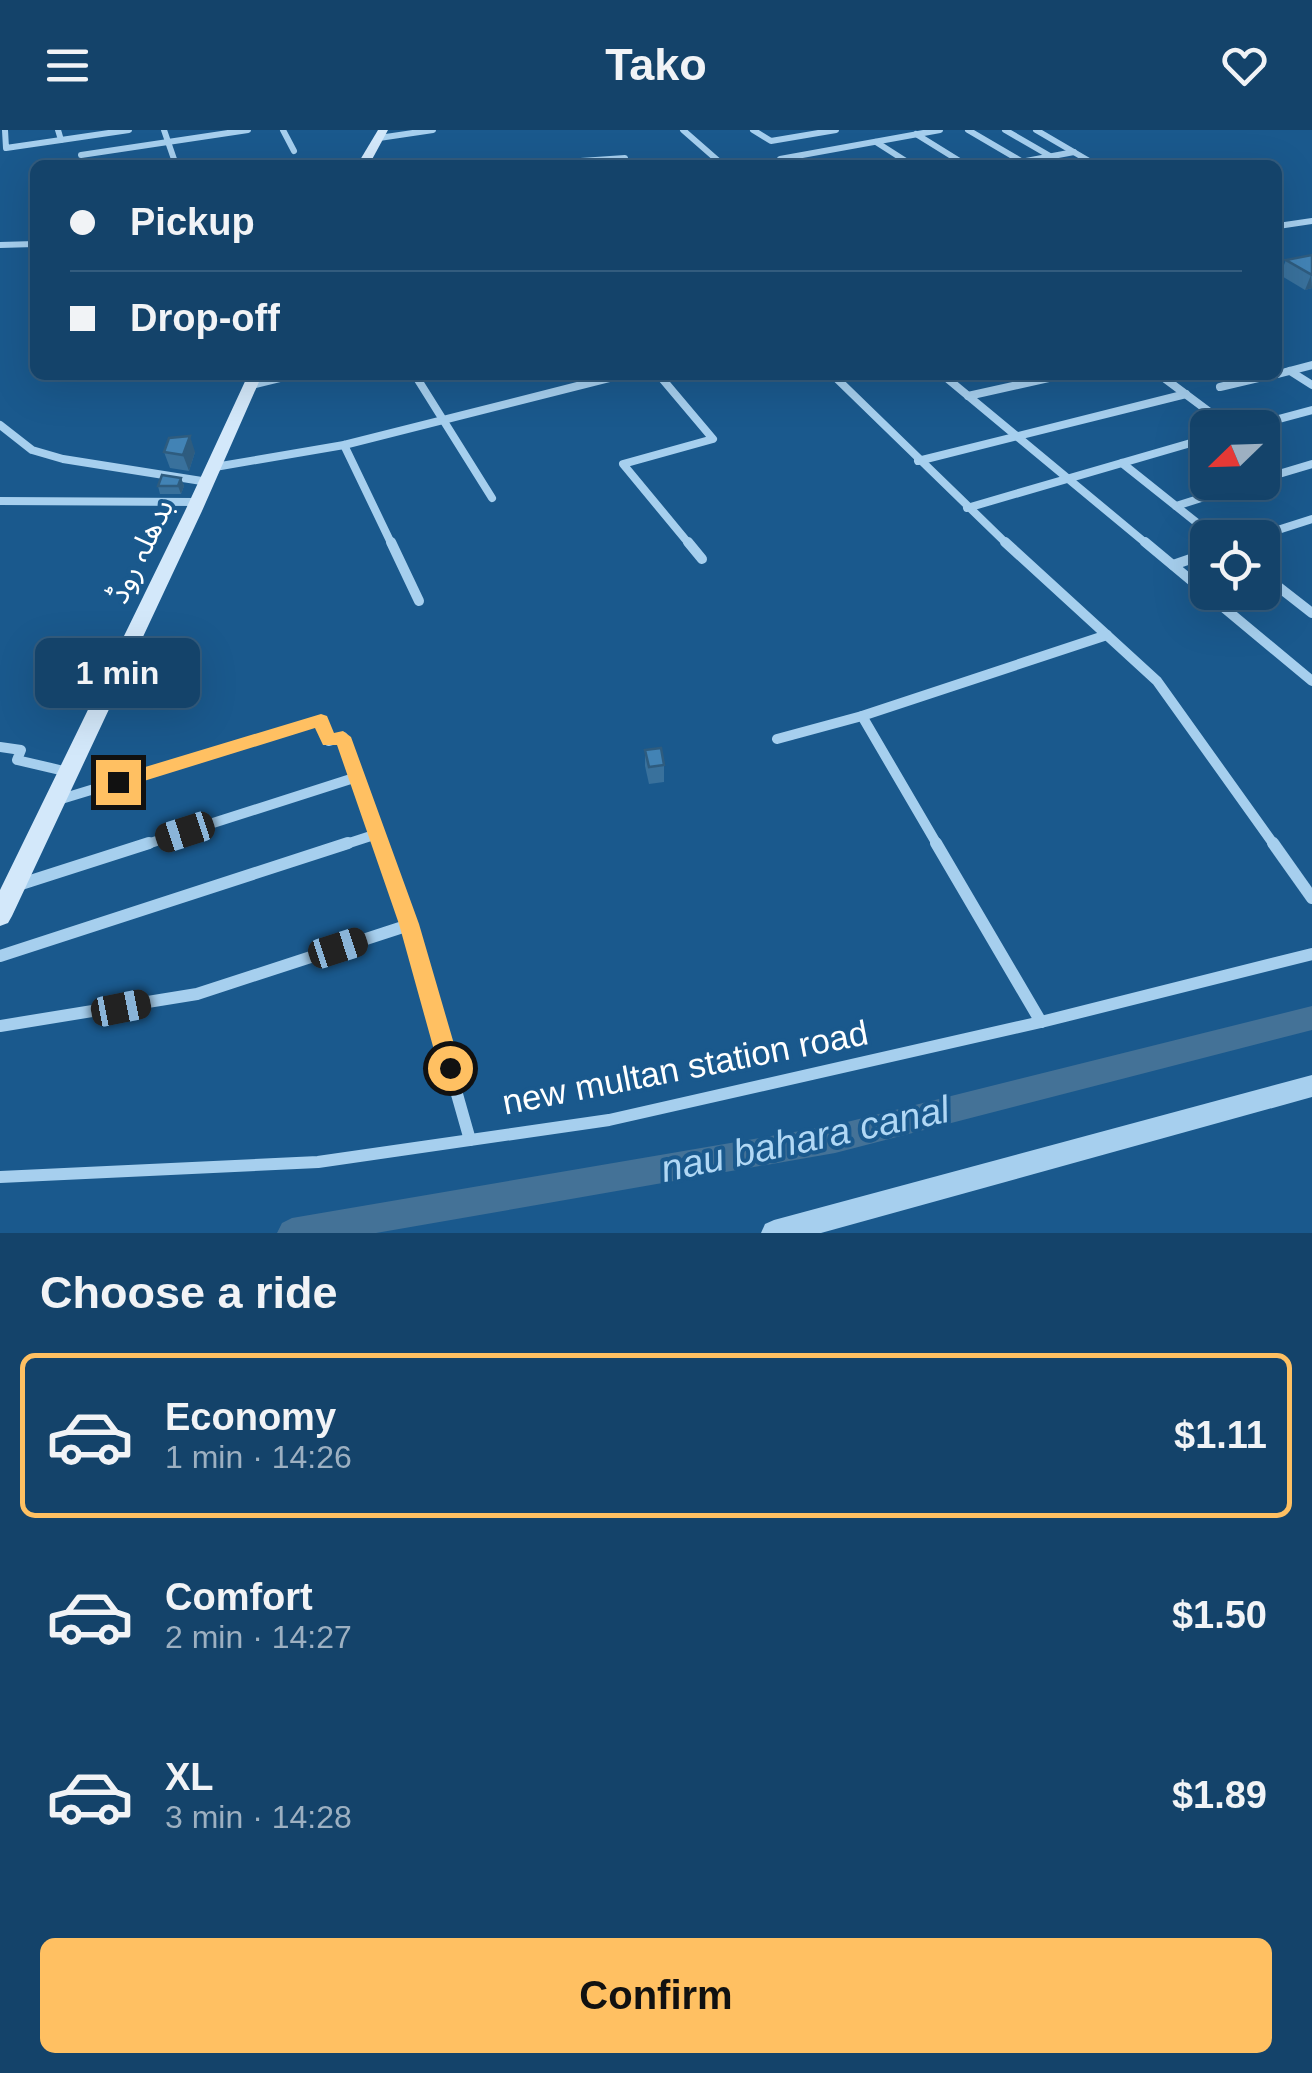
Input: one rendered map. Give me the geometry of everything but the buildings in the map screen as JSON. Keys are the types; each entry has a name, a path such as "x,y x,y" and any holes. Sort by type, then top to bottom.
{"main road":[{"path":"366,160 381,134"},
{"name":"بدھلہ روڈ","path":"0,916 64,772 198,502 253,380"}],"street":[{"path":"5,130 6,148 129,130"},
{"path":"58,130 60,140"},
{"path":"164,130 174,160"},
{"path":"80,155 248,130"},
{"path":"282,130 294,151"},
{"path":"381,134 433,130"},
{"path":"683,130 716,160"},
{"path":"753,130 771,141 836,130"},
{"path":"780,159 938,130"},
{"path":"968,130 1019,160"},
{"path":"1005,130 1050,156"},
{"path":"1036,130 1088,160"},
{"path":"912,132 958,160"},
{"path":"876,142 904,160"},
{"path":"105,151 107,160"},
{"path":"1031,160 1074,152"},
{"path":"595,160 625,160"},
{"path":"1282,225 1312,221"},
{"path":"0,245 30,244"},
{"path":"1282,372 1312,365"},
{"path":"1290,370 1312,385"},
{"path":"418,380 492,498"},
{"path":"0,425 32,450 63,459 211,475 344,446 601,380"},
{"path":"663,380 713,439 624,464 702,559"},
{"path":"838,380 967,508 1158,681 1312,898"},
{"path":"949,380 1064,480 1312,681"},
{"path":"968,396 1040,380"},
{"path":"1167,380 1207,410"},
{"path":"1220,388 1251,380"},
{"path":"918,461 1186,394"},
{"path":"1280,419 1312,410"},
{"path":"967,508 1190,443"},
{"path":"344,446 419,601"},
{"path":"1122,463 1194,520"},
{"path":"1280,474 1312,464"},
{"path":"1176,506 1195,500"},
{"path":"0,501 198,502"},
{"path":"1280,529 1312,519"},
{"path":"1173,565 1190,559"},
{"path":"1280,588 1312,613"},
{"path":"777,738 862,716 1107,635"},
{"path":"862,716 1041,1022"},
{"path":"50,802 321,720 329,740 343,737 409,924 470,1140"},
{"path":"0,747 20,750 18,760 64,772"},
{"path":"13,887 357,776"},
{"path":"0,956 377,834"},
{"path":"0,1026 197,994 409,924"},
{"name":"new multan station road","path":"0,1177 318,1162 609,1120 1041,1022 1312,954"},
{"path":"774,1233 1312,1086"}],"waterway":[{"name":"nau bahara canal","path":"292,1233 835,1139 1312,1018"}],"route":[{"path":"118,782 321,720 329,740 343,737 409,924 450,1068"}]}
